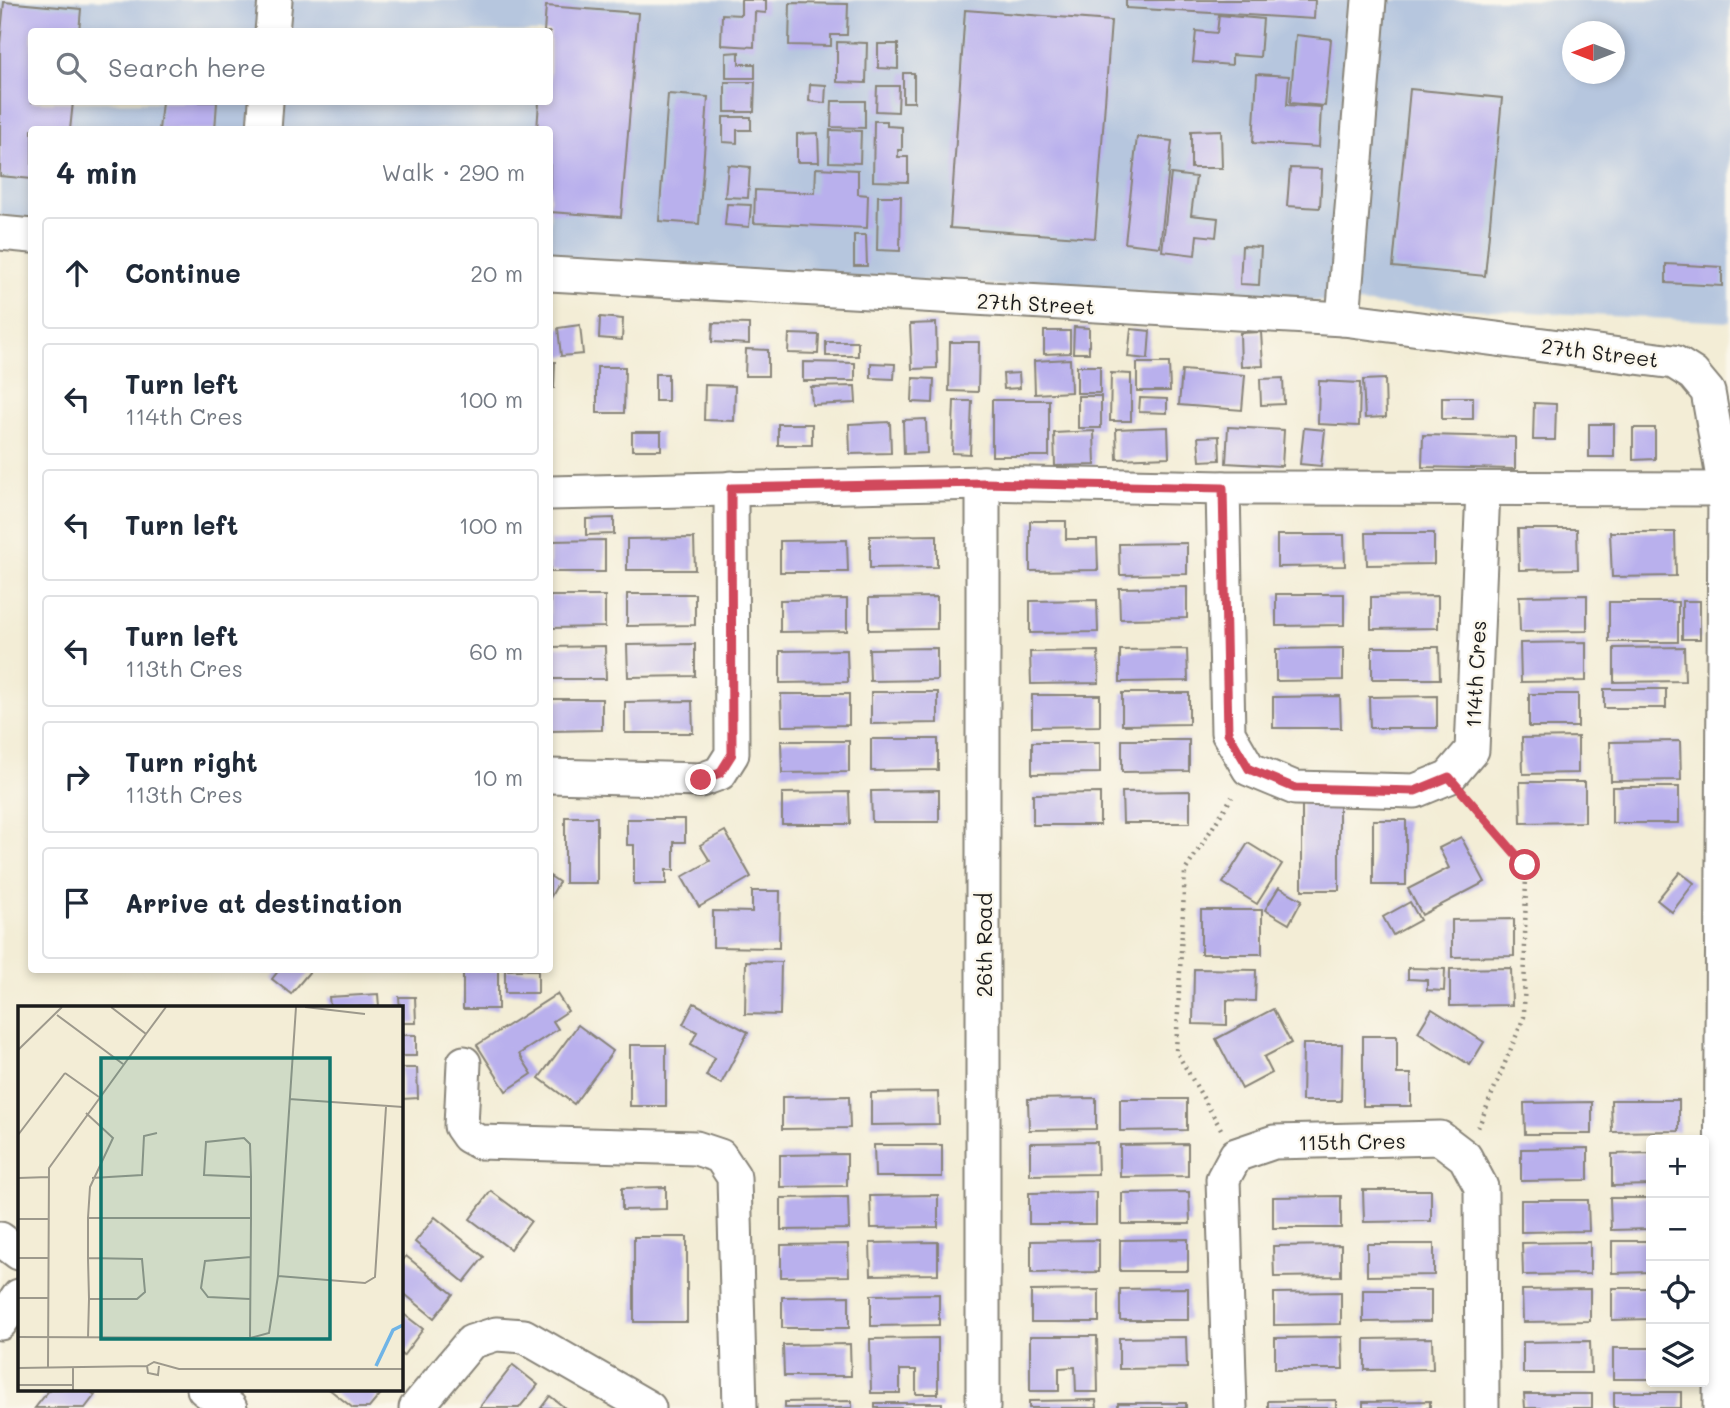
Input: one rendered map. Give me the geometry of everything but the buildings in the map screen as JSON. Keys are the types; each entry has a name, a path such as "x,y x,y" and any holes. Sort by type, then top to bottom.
{"street":[{"path":"272,28 275,0"},
{"path":"1343,319 1369,0"},
{"path":"264,126 267,105"},
{"path":"0,233 28,236"},
{"name":"27th Street","path":"553,274 1343,319 1674,362 1693,374 1708,393 1725,489 1720,1408"},
{"path":"553,493 983,483 1223,488 1725,489"},
{"name":"26th Road","path":"983,483 983,1408"},
{"path":"553,776 701,780 720,773 732,754 731,488"},
{"path":"1223,488 1228,733 1249,769"},
{"name":"114th Cres","path":"1249,769 1295,788 1415,791 1449,777 1472,750 1483,490"},
{"path":"464,1063 461,1126 468,1136 479,1142 696,1149 720,1156 734,1177 740,1408"},
{"name":"115th Cres","path":"1236,1156 1274,1142 1440,1138 1465,1157"},
{"path":"1230,1408 1223,1179 1236,1156"},
{"path":"1465,1157 1480,1186 1482,1408"},
{"path":"0,1239 18,1252"},
{"path":"0,1323 18,1297"},
{"path":"416,1408 471,1342 496,1334 524,1336 649,1408"},
{"path":"205,1390 230,1408"}],"path":[{"path":"1236,1156 1176,1051 1185,871 1249,769"},
{"path":"1449,777 1525,865 1524,1017 1465,1157"}],"shaded area":[{"path":"0,0 1730,0 1730,322 553,263 553,126 28,126 28,219 0,216"}],"route":[{"path":"701,780 720,773 732,754 731,488 983,483 1223,488 1228,733 1249,769 1295,788 1415,791 1449,777 1525,865"}]}
